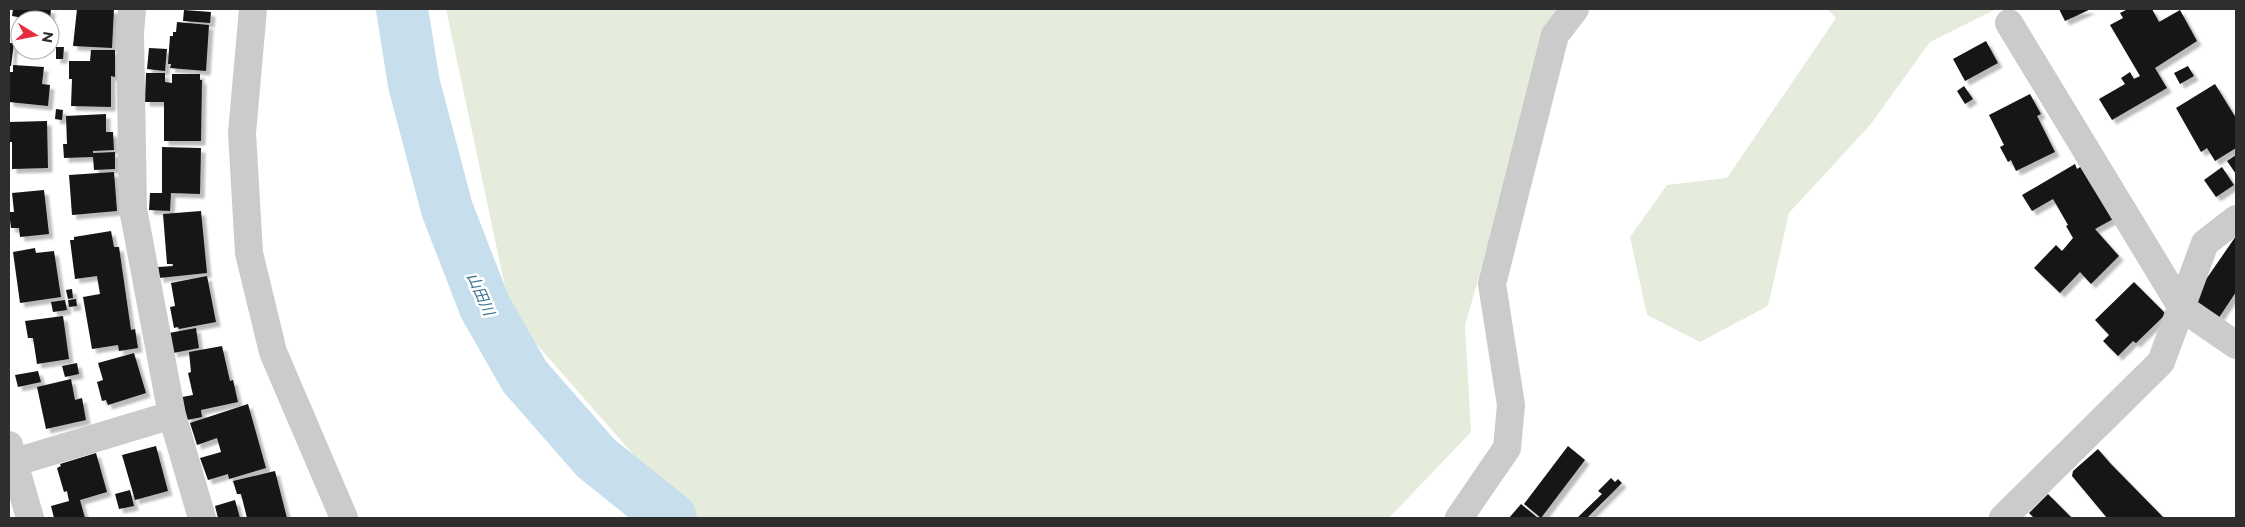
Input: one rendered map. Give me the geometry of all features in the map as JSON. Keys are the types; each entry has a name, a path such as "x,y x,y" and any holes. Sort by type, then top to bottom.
{"street":[{"path":"132,9 130,32 134,209 172,415 202,518"},
{"path":"253,9 242,133 249,252 273,352 344,518"},
{"path":"1459,518 1506,448 1511,405 1492,284 1555,35 1574,9"},
{"path":"2009,22 2182,308 2236,345"},
{"path":"2004,518 2161,362 2205,243 2236,219"},
{"path":"30,518 10,457 172,415"}],"green space":[{"path":"446,9 1557,9 1465,325 1471,432 1389,518 689,518 511,315"},
{"path":"1827,9 1996,9 1930,42 1870,125 1789,213 1768,306 1700,342 1647,315 1630,237 1667,185 1727,178 1836,18"}],"building":[{"path":"13,9 51,9 51,10"},
{"path":"77,9 114,9 112,48 73,46"},
{"path":"2059,9 2091,9 2065,21"},
{"path":"2128,9 2152,9 2159,22 2180,10 2197,41 2155,68 2167,88 2112,120 2099,99 2125,84 2121,78 2130,72 2134,79 2140,76 2110,25 2123,18 2120,13"},
{"path":"184,10 211,12 210,23 183,21"},
{"path":"177,22 209,25 206,71 170,68 171,64 168,64 170,36 173,36 173,32 176,32"},
{"path":"1986,41 1998,63 1965,81 1953,59"},
{"path":"10,43 10,60 12,60 11,66 9,66"},
{"path":"60,47 64,47 63,59 60,59"},
{"path":"149,48 167,49 165,71 147,69"},
{"path":"91,50 115,50 115,77 111,76 111,107 71,106 72,79 69,79 69,61 90,61"},
{"path":"13,65 44,67 42,84 50,85 48,106 9,102 9,72 13,72"},
{"path":"2188,66 2194,76 2180,84 2174,73"},
{"path":"146,73 165,73 165,82 172,83 172,74 200,74 200,80 202,80 201,141 164,141 164,102 145,102"},
{"path":"2215,84 2236,118 2236,148 2215,161 2207,148 2201,152 2176,108"},
{"path":"1964,86 1973,99 1965,104 1957,91"},
{"path":"2030,94 2041,114 2037,116 2055,152 2016,171 2011,160 2008,162 2000,147 2004,145 1989,115"},
{"path":"56,109 63,110 62,120 55,119"},
{"path":"106,114 106,132 113,132 114,150 93,151 93,153 115,152 115,169 94,170 93,157 64,158 63,144 67,144 66,116"},
{"path":"47,121 48,168 12,169 12,142 9,142 9,122"},
{"path":"162,147 201,148 200,194 171,193 170,211 149,210 150,193 162,193"},
{"path":"2236,155 2236,174 2227,161"},
{"path":"2075,164 2077,169 2085,164 2115,218 2095,229 2119,256 2091,284 2080,272 2060,293 2034,268 2056,245 2062,251 2073,238 2066,226 2068,225 2053,199 2032,211 2022,195"},
{"path":"2222,167 2234,185 2216,197 2204,180"},
{"path":"114,172 117,211 72,215 69,175"},
{"path":"44,190 49,234 20,237 19,228 11,228 9,212 14,212 12,193"},
{"path":"201,211 207,273 159,278 158,267 173,266 173,264 167,264 163,214"},
{"path":"111,231 114,247 119,247 131,330 135,329 138,348 119,351 118,345 92,349 83,297 100,294 97,276 75,279 70,240 74,240 74,237"},
{"path":"2236,236 2236,292 2218,319 2191,301"},
{"path":"35,248 36,253 54,251 61,297 20,303 13,252"},
{"path":"207,276 216,322 179,329 178,327 174,328 170,307 175,306 171,283"},
{"path":"2134,282 2166,314 2136,343 2133,341 2118,356 2103,341 2109,335 2095,320"},
{"path":"72,289 73,298 68,299 66,290"},
{"path":"76,299 77,306 69,307 68,300"},
{"path":"65,300 67,310 53,312 51,302"},
{"path":"63,316 69,359 37,364 33,338 28,338 25,321"},
{"path":"196,328 199,348 173,353 169,333"},
{"path":"222,346 230,381 233,380 238,402 201,410 202,417 187,420 182,397 193,395 188,373 191,372 189,352"},
{"path":"134,353 146,393 108,405 106,400 102,401 97,382 103,380 98,363"},
{"path":"77,363 79,374 65,377 62,366"},
{"path":"38,371 41,382 18,387 15,375"},
{"path":"71,379 75,400 82,398 86,420 46,429 37,387"},
{"path":"248,404 266,468 229,479 228,474 208,480 200,458 221,452 217,438 197,445 190,423"},
{"path":"156,446 168,491 135,500 122,455"},
{"path":"1568,446 1585,460 1541,518 1524,504"},
{"path":"2098,449 2164,518 2107,518 2072,476 2073,471"},
{"path":"96,453 107,492 80,500 85,518 54,518 51,506 69,501 67,491 64,492 57,468 61,466 60,464"},
{"path":"275,471 287,518 247,518 241,494 237,494 233,481"},
{"path":"1611,478 1615,482 1618,479 1622,483 1587,518 1577,518 1602,494 1598,491"},
{"path":"130,490 134,506 119,509 115,494"},
{"path":"2048,494 2072,518 2034,518 2029,513"},
{"path":"235,500 240,518 218,518 215,506"},
{"path":"1521,504 1538,518 1509,518"}],"waterway":[{"name":"山田川","path":"402,9 414,84 447,209 485,307 525,377 596,458 671,518"}]}
